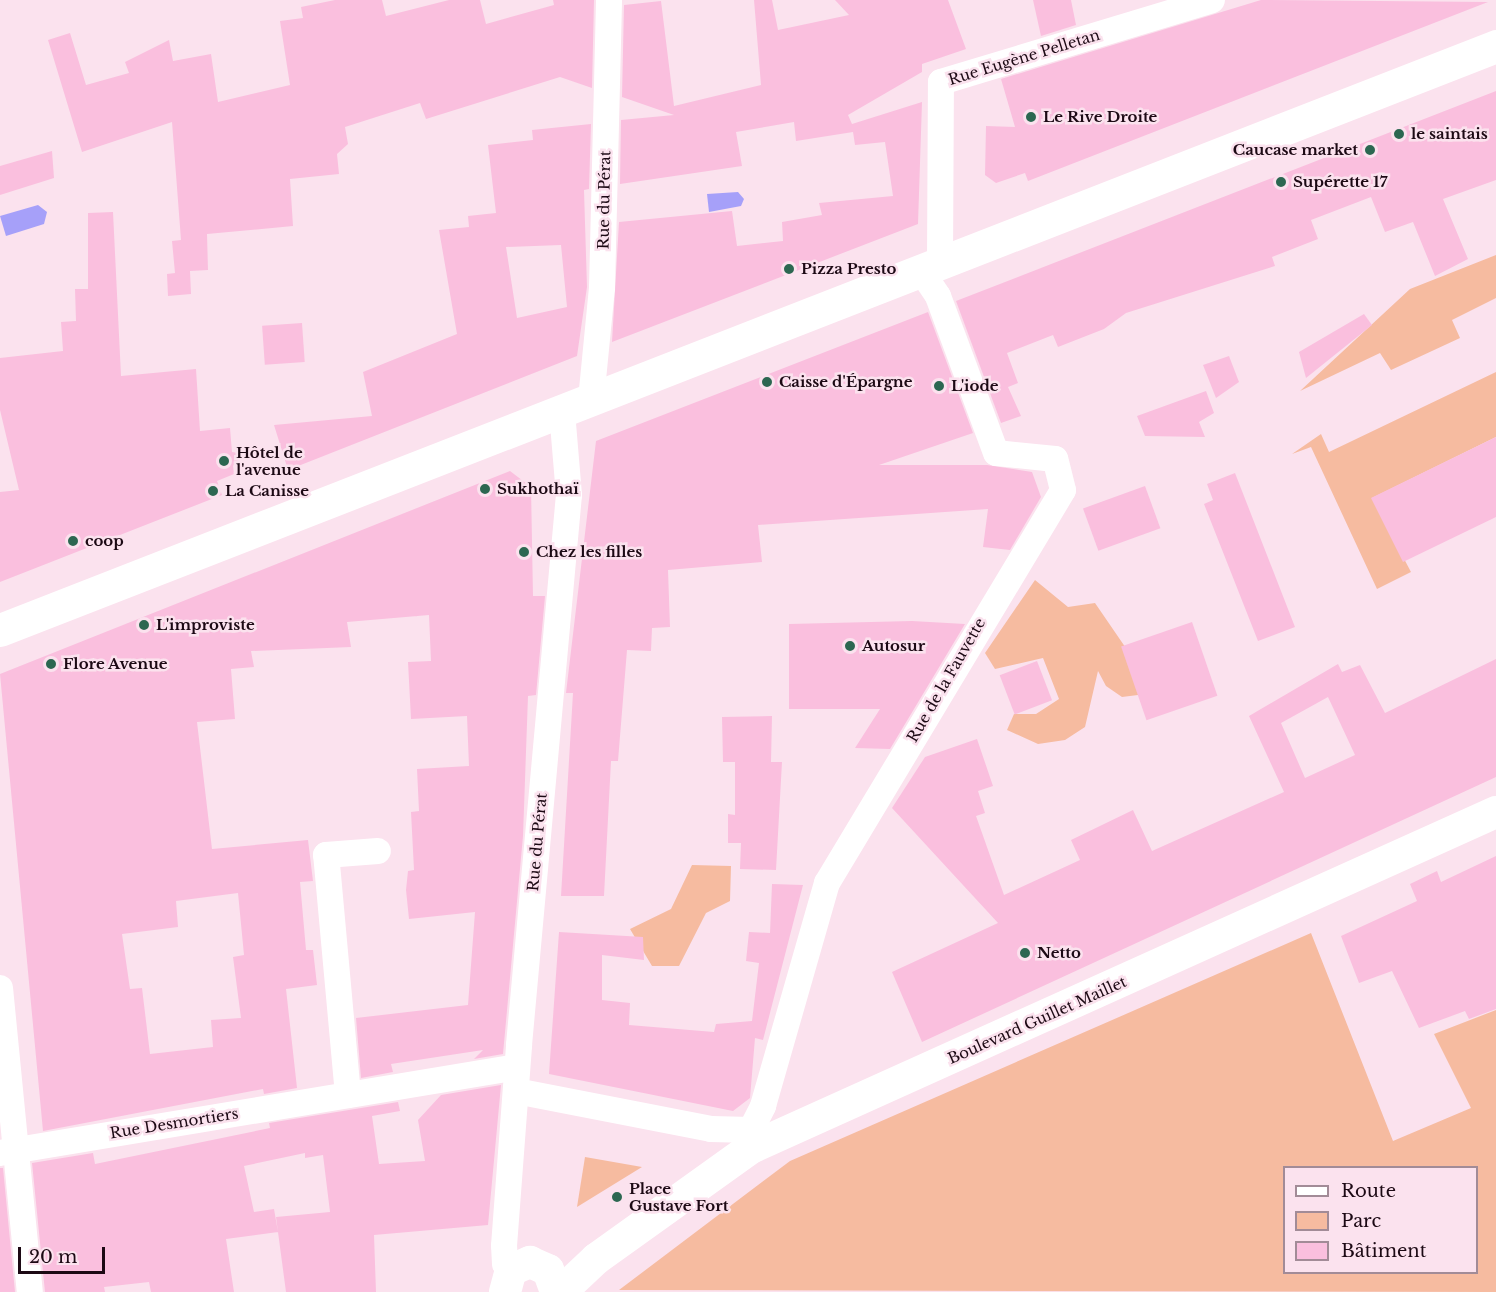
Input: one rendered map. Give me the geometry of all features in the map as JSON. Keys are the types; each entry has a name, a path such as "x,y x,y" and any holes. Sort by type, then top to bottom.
{"main road":[{"path":"0,630 1496,46"}],"street":[{"name":"Rue du Pérat","path":"508,1281 504,1246 576,405 602,288 609,0"},
{"name":"Rue Eugène Pelletan","path":"931,267 941,82 1212,0"},
{"name":"Rue de la Fauvette","path":"751,1139 763,1106 827,883 1063,490 1055,459 996,453 938,296 931,267"},
{"name":"Boulevard Guillet Maillet","path":"555,1285 596,1259 751,1139 1496,812"},
{"path":"348,1095 326,855 378,851"},
{"path":"0,988 6,1151 30,1292"},
{"path":"517,1079 751,1139"},
{"name":"Rue Desmortiers","path":"6,1151 348,1095 517,1079"},
{"path":"508,1281 530,1262 555,1285"}],"green space":[{"path":"1496,255 1496,298 1452,320 1460,338 1391,370 1380,353 1300,391 1410,289"},
{"path":"1496,372 1496,437 1372,498 1411,572 1377,589 1311,447 1292,454 1321,434 1329,452"},
{"path":"1035,580 1068,607 1095,603 1143,673 1138,695 1122,697 1106,686 1098,671 1085,727 1065,740 1038,744 1007,730 1014,714 1036,714 1059,699 1043,658 995,669 985,653"},
{"path":"692,865 731,866 730,901 706,913 679,966 652,966 630,929 671,909"},
{"path":"1311,933 1393,1141 1471,1108 1434,1034 1496,1010 1496,1292 619,1290 790,1161"},
{"path":"585,1157 642,1167 577,1207"}],"shaded area":[{"path":"738,192 744,199 741,206 709,212 707,194"},
{"path":"38,205 47,212 44,224 6,236 0,216"}],"building":[{"path":"335,0 382,0 386,16 449,0 480,0 486,24 554,5 553,0 594,0 592,88 560,77 426,119 420,103 345,127 348,144 337,154 339,174 290,179 293,226 207,234 208,270 190,271 191,294 168,296 167,274 175,273 172,241 181,240 172,122 82,152 48,40 70,33 86,85 129,73 125,62 169,40 173,61 211,54 218,102 290,85 280,21 303,18 301,7"},
{"path":"754,0 772,0 778,30 849,15 835,0 948,0 966,49 922,64 922,72 848,115 852,124 922,102 918,224 612,342 619,222 732,211 737,246 783,241 782,222 822,215 819,203 893,196 885,142 855,145 853,132 796,141 794,122 736,132 742,166 620,184 621,120 674,115 622,97 624,5 661,1 674,106 761,85"},
{"path":"1033,0 1071,0 1076,25 1041,36"},
{"path":"1261,0 1488,2 1028,181 1025,173 996,183 985,175 986,126 1015,127 1001,79"},
{"path":"1496,91 1496,180 1443,199 1468,259 1435,276 1413,222 1385,232 1371,197 1311,220 1318,239 1272,257 1275,266 1126,313 1104,329 1058,347 1053,335 1007,353 1018,383 1008,387 1021,416 1001,423 956,301"},
{"path":"591,124 589,189 584,190 587,287 577,356 288,470 274,425 372,416 363,372 457,334 439,230 469,227 468,216 496,213 488,145 533,140 532,130","holes":["561,245 567,307 517,318 506,247"]},
{"path":"52,151 54,178 0,195 0,166"},
{"path":"113,212 121,376 196,369 200,431 230,428 232,452 243,454 233,466 234,474 217,481 222,495 0,582 0,492 19,490 0,410 0,358 63,351 61,322 76,321 75,289 88,289 88,213"},
{"path":"928,312 973,433 879,465 987,465 1032,472 1041,497 1010,550 983,547 988,509 758,525 762,562 668,570 670,627 652,628 651,651 627,650 618,761 611,761 604,896 561,896 573,693 566,693 596,441"},
{"path":"1364,314 1372,325 1306,378 1299,352"},
{"path":"302,323 305,362 265,365 262,326"},
{"path":"1229,356 1239,382 1216,398 1203,365"},
{"path":"1206,391 1214,413 1199,422 1205,437 1145,436 1137,416"},
{"path":"1496,437 1496,517 1403,562 1371,498"},
{"path":"510,471 531,487 533,596 545,596 536,695 528,696 523,836 503,1054 474,1059 483,1050 391,1064 393,1072 361,1078 356,1018 468,1005 475,912 409,919 406,890 408,871 414,870 411,812 419,811 417,769 469,766 467,716 411,719 408,662 431,661 429,615 347,622 351,647 251,651 254,667 231,669 235,719 197,722 212,849 308,840 313,881 300,882 306,950 313,950 317,985 286,989 297,1088 264,1094 263,1089 43,1131 0,674","holes":["238,893 244,955 233,957 241,1018 211,1020 213,1047 150,1054 142,988 130,989 122,934 178,927 176,901"]},
{"path":"1235,473 1295,627 1258,641 1204,504 1213,500 1207,484"},
{"path":"1145,486 1160,528 1098,551 1083,509"},
{"name":"Autosur","path":"912,621 965,624 890,749 855,748 880,709 789,709 789,624"},
{"path":"1192,622 1217,696 1146,720 1121,646"},
{"path":"1496,659 1496,777 922,1042 892,972 998,923 892,808 925,757 977,739 993,786 978,791 985,813 976,816 1004,895 1080,860 1071,840 1133,810 1152,851 1284,792 1249,716 1338,664 1342,672 1360,665 1385,713","holes":["1328,697 1355,755 1305,778 1281,723"]},
{"path":"1037,661 1052,700 1015,715 1000,675"},
{"path":"772,716 771,762 782,762 776,870 740,869 741,843 728,843 728,814 735,815 735,762 723,762 722,717"},
{"path":"1496,856 1496,1009 1469,1019 1465,1011 1419,1028 1392,971 1359,983 1341,936 1417,901 1410,884 1437,871 1441,882"},
{"path":"772,884 803,885 763,1040 755,1038 750,1098 733,1111 549,1074 559,932 643,937 644,960 602,955 602,1000 630,1003 629,1025 714,1032 716,1024 752,1021 759,963 746,961 749,932 770,933"},
{"path":"501,1085 488,1225 374,1235 376,1292 286,1292 278,1232 226,1239 234,1292 151,1292 149,1282 104,1287 105,1292 45,1292 32,1163 93,1153 95,1164 270,1128 269,1123 398,1102 400,1111 372,1116 379,1164 425,1161 418,1120 441,1095","holes":["305,1153 305,1158 323,1155 330,1212 276,1217 278,1232 274,1209 254,1212 244,1166"]},
{"path":"0,1168 3,1168 15,1292 0,1292"}],"place":[{"name":"Le Rive Droite","path":"1031,117"},
{"name":"le saintais","path":"1399,134"},
{"name":"Caucase market","path":"1370,150"},
{"name":"Supérette 17","path":"1281,182"},
{"name":"Pizza Presto","path":"789,269"},
{"name":"Caisse d'Épargne","path":"767,382"},
{"name":"L'iode","path":"939,386"},
{"name":"Hôtel de l'avenue","path":"224,461"},
{"name":"Sukhothaï","path":"485,489"},
{"name":"La Canisse","path":"213,491"},
{"name":"coop","path":"73,541"},
{"name":"Chez les filles","path":"524,552"},
{"name":"L'improviste","path":"144,625"},
{"name":"Autosur","path":"850,646"},
{"name":"Flore Avenue","path":"51,664"},
{"name":"Netto","path":"1025,953"},
{"name":"Place Gustave Fort","path":"617,1197"}]}
